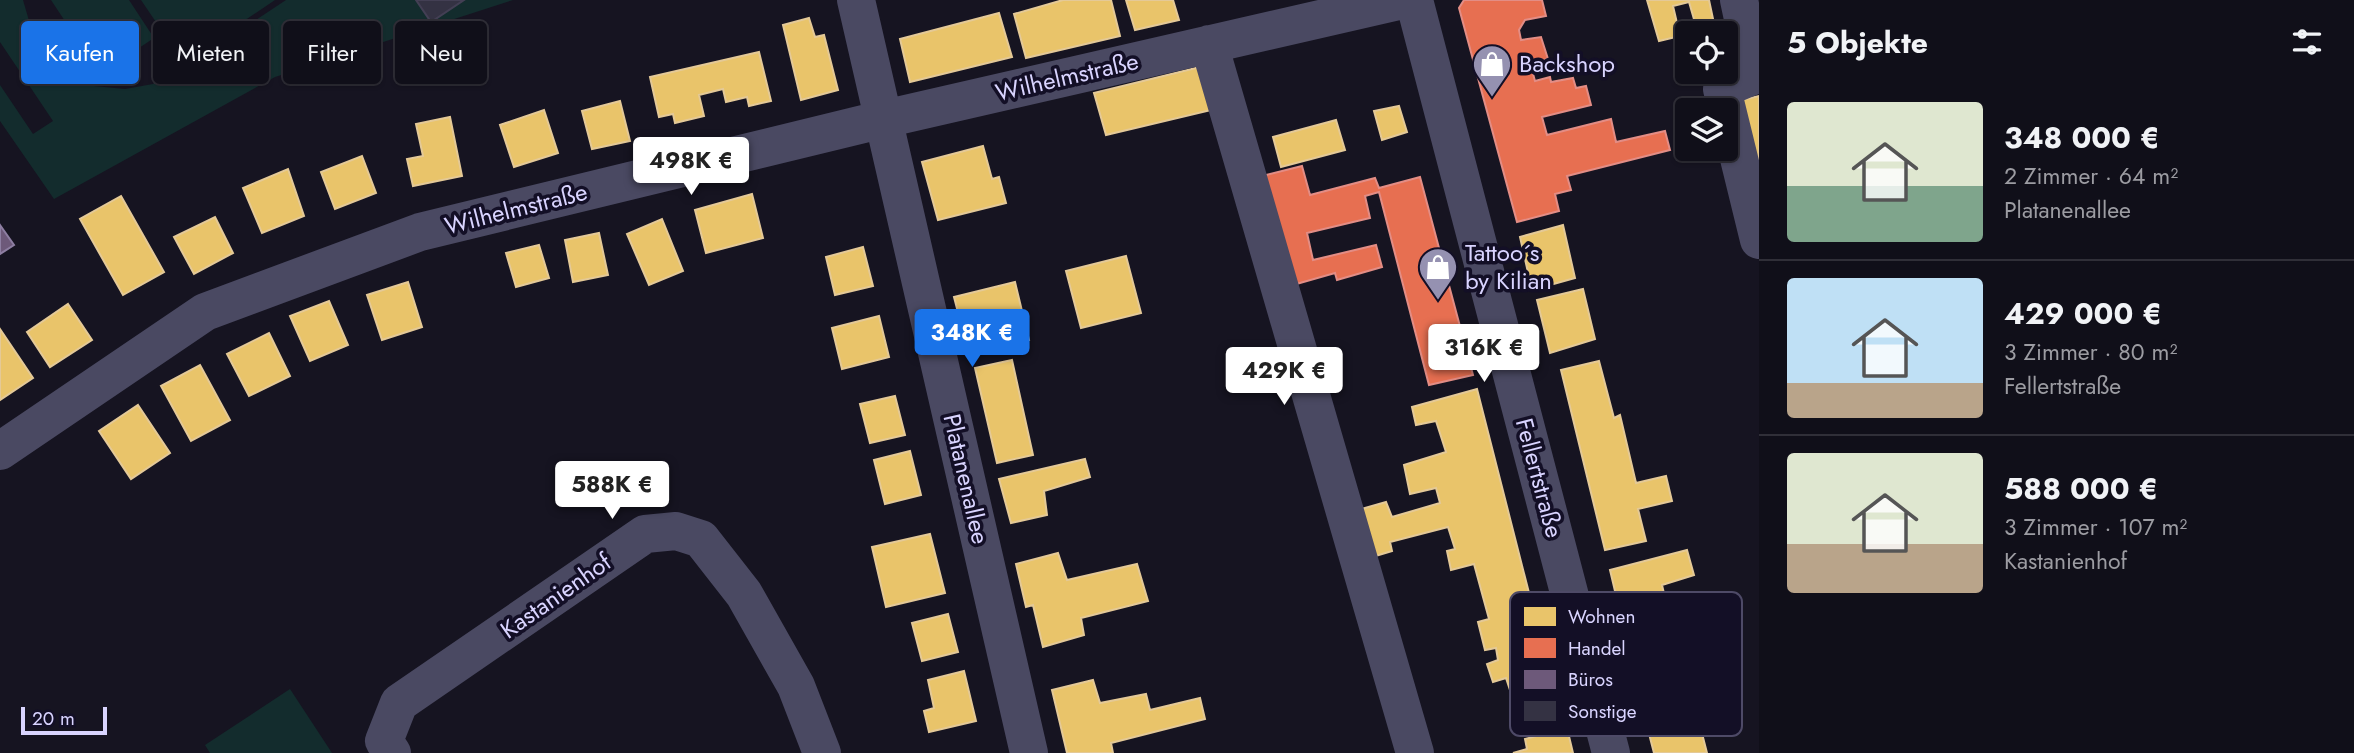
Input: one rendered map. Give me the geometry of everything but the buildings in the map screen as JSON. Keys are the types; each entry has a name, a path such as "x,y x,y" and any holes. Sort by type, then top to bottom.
{"street":[{"name":"Platanenallee","path":"856,0 1029,753"},
{"name":"Wilhelmstraße","path":"0,451 205,312 420,232 884,119 1403,0"},
{"name":"Fellertstraße","path":"1414,0 1569,592"},
{"path":"1739,0 1755,75 1722,89 1759,240"},
{"path":"1209,44 1415,753"},
{"name":"Kastanienhof","path":"391,753 384,741 399,703 645,534 676,530 701,539 744,594 796,686 822,753"},
{"name":"Fellertstraße","path":"1607,736 1611,753"}],"green space":[{"path":"0,0 23,0 29,21 21,21 21,73 0,42"},
{"path":"51,0 129,0 153,39 139,48 139,21 65,21"},
{"path":"141,0 275,0 244,21 155,21"},
{"path":"286,0 513,0 448,21 395,21 395,38 381,43 381,21 283,21 283,74 269,80 269,21 254,21"},
{"path":"28,84 90,84 125,89 153,84 262,84 54,199 0,121 0,85 33,134 53,121"},
{"path":"290,689 332,753 210,753 205,745"}],"place":[{"name":"Backshop","path":"1492,98"},
{"name":"Tattoo´s by Kilian","path":"1438,301"}]}
